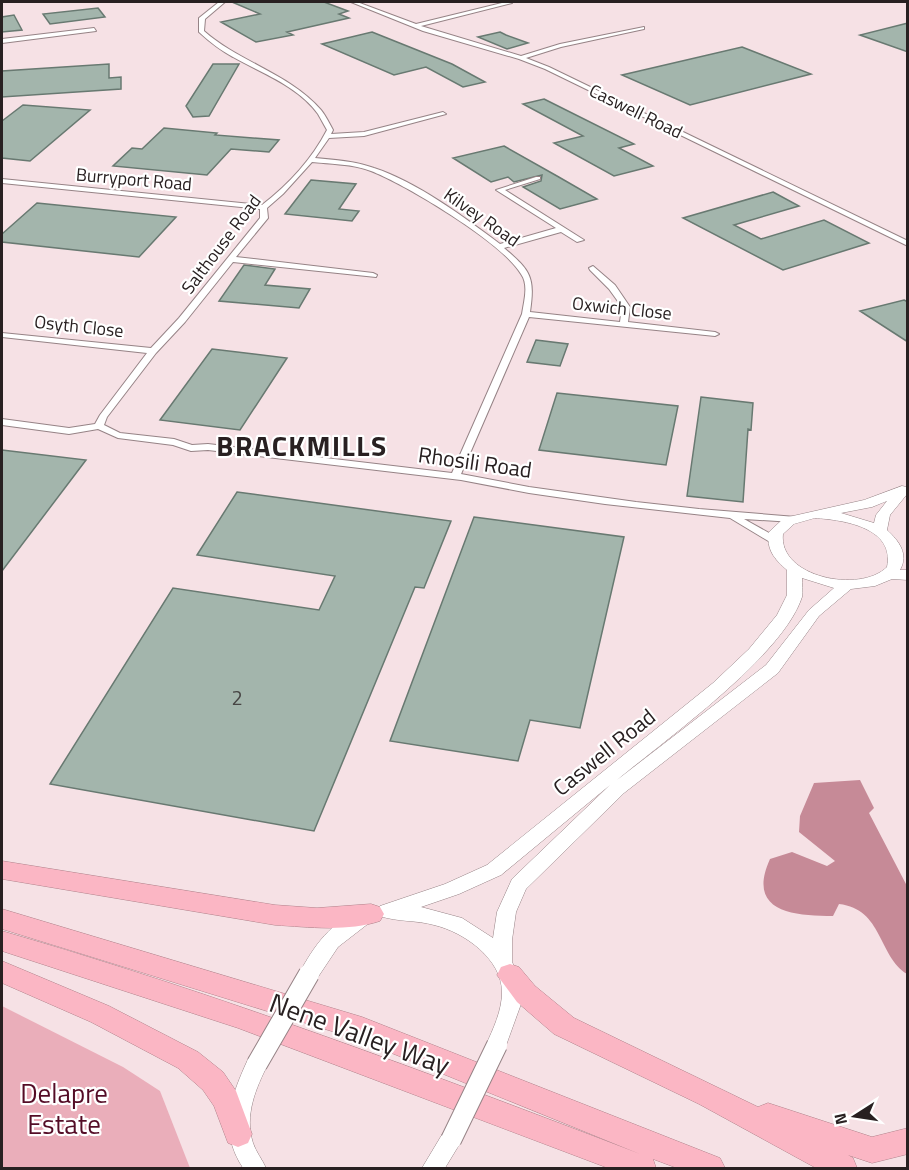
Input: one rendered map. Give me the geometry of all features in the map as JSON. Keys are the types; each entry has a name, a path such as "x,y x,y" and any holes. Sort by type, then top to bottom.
{"highway":[{"path":"2,870 275,915 317,918 379,912"},
{"path":"2,906 81,941"},
{"name":"Nene Valley Way","path":"2,919 81,941 362,1029 710,1168"},
{"name":"Nene Valley Way","path":"2,941 61,958 346,1054 642,1168"},
{"path":"506,968 526,994 564,1026 709,1095 843,1168"},
{"path":"2,972 100,1014 188,1060 213,1081 226,1100 245,1156"},
{"path":"709,1095 829,1138 872,1150 908,1141"}],"street":[{"path":"222,2 202,18 201,31 219,46 263,70 306,100 327,122 330,130 327,136 364,134 443,114"},
{"name":"Caswell Road","path":"354,2 416,27 521,58 823,201 908,244"},
{"path":"416,27 510,2"},
{"path":"521,58 560,46 642,28"},
{"path":"2,41 94,30"},
{"name":"Salthouse Road","path":"99,426 103,417 153,351 182,320 264,218 263,207 278,196 304,165 313,160 313,156 327,136"},
{"name":"Kilvey Road","path":"313,160 358,165 396,180 498,247 519,264 528,280 530,289 526,314 456,476"},
{"path":"538,178 500,190 580,240"},
{"name":"Burryport Road","path":"2,180 263,207"},
{"path":"498,247 562,229"},
{"path":"230,259 373,275"},
{"path":"593,268 612,287 626,308 624,323"},
{"name":"Oxwich Close","path":"526,314 715,334"},
{"name":"Osyth Close","path":"2,334 153,351"},
{"name":"Rhosili Road","path":"2,422 69,431 99,426 118,435 174,442 191,448 208,447 456,476 543,492 732,517 793,519"},
{"path":"895,547 897,557 895,566 888,574 870,583 846,586 818,581 794,570 782,561 774,540 783,525 793,519 867,504 905,488"},
{"path":"880,530 883,515 905,488"},
{"path":"815,514 850,517 880,530 908,558"},
{"name":"Rhosili Road","path":"732,517 774,540"},
{"name":"Caswell Road","path":"245,1156 240,1108 256,1064 317,957 337,933 379,912 452,889 494,870 719,687 755,653 784,617 795,595 794,570"},
{"path":"888,574 908,575"},
{"name":"Caswell Road","path":"433,1168 451,1140 508,1018 511,1003 503,923 511,897 519,884 618,788 772,669 814,613 846,586"},
{"path":"379,912 422,914 450,921 473,933 506,968"}],"green space":[{"name":"Delapre Estate","path":"2,1006 123,1067 160,1091 190,1168 2,1168"}],"shaded area":[{"path":"860,780 874,808 869,813 907,886 907,974 890,956 872,924 853,908 839,904 833,916 803,915 778,907 769,900 764,890 764,877 770,859 792,852 827,866 835,861 799,832 800,816 814,783"}],"building":[{"path":"232,2 324,2 348,11 339,14 349,18 287,32 293,35 256,42 221,22 260,14"},
{"path":"98,8 105,17 50,24 43,14"},
{"path":"14,15 22,30 2,32 2,17"},
{"path":"908,23 908,52 860,35"},
{"path":"372,32 452,64 485,82 463,87 426,67 394,75 322,44"},
{"path":"500,32 528,43 507,49 478,37"},
{"path":"742,47 811,74 690,105 622,75"},
{"path":"109,64 109,78 121,77 121,89 2,97 2,71"},
{"path":"213,64 239,64 209,116 193,117 186,106"},
{"path":"544,99 634,144 619,148 653,166 614,176 554,143 583,136 523,104"},
{"path":"23,105 90,110 30,161 2,158 2,121"},
{"path":"164,128 279,140 269,152 231,149 207,175 113,166 132,148 142,149"},
{"path":"504,146 597,199 560,209 523,187 541,181 542,175 514,182 508,177 491,182 453,158"},
{"path":"311,180 356,184 339,209 359,211 352,221 285,214"},
{"path":"773,192 799,206 734,225 761,239 824,220 869,243 783,270 683,218"},
{"path":"37,203 176,217 139,257 2,242 2,234"},
{"path":"244,265 275,269 265,285 310,289 299,308 219,301"},
{"path":"904,300 908,302 908,342 860,311"},
{"path":"536,340 568,344 560,366 527,362"},
{"path":"212,349 287,358 240,430 160,420"},
{"path":"557,393 678,406 666,465 539,450"},
{"path":"701,397 753,403 751,430 748,429 743,502 687,496"},
{"path":"2,450 86,460 2,571"},
{"path":"237,492 451,521 424,588 415,587 314,831 50,784 173,588 319,610 335,576 197,555"},
{"path":"474,517 624,537 580,728 530,720 518,761 390,741"}],"district":[{"name":"BRACKMILLS","path":"302,445"}]}
